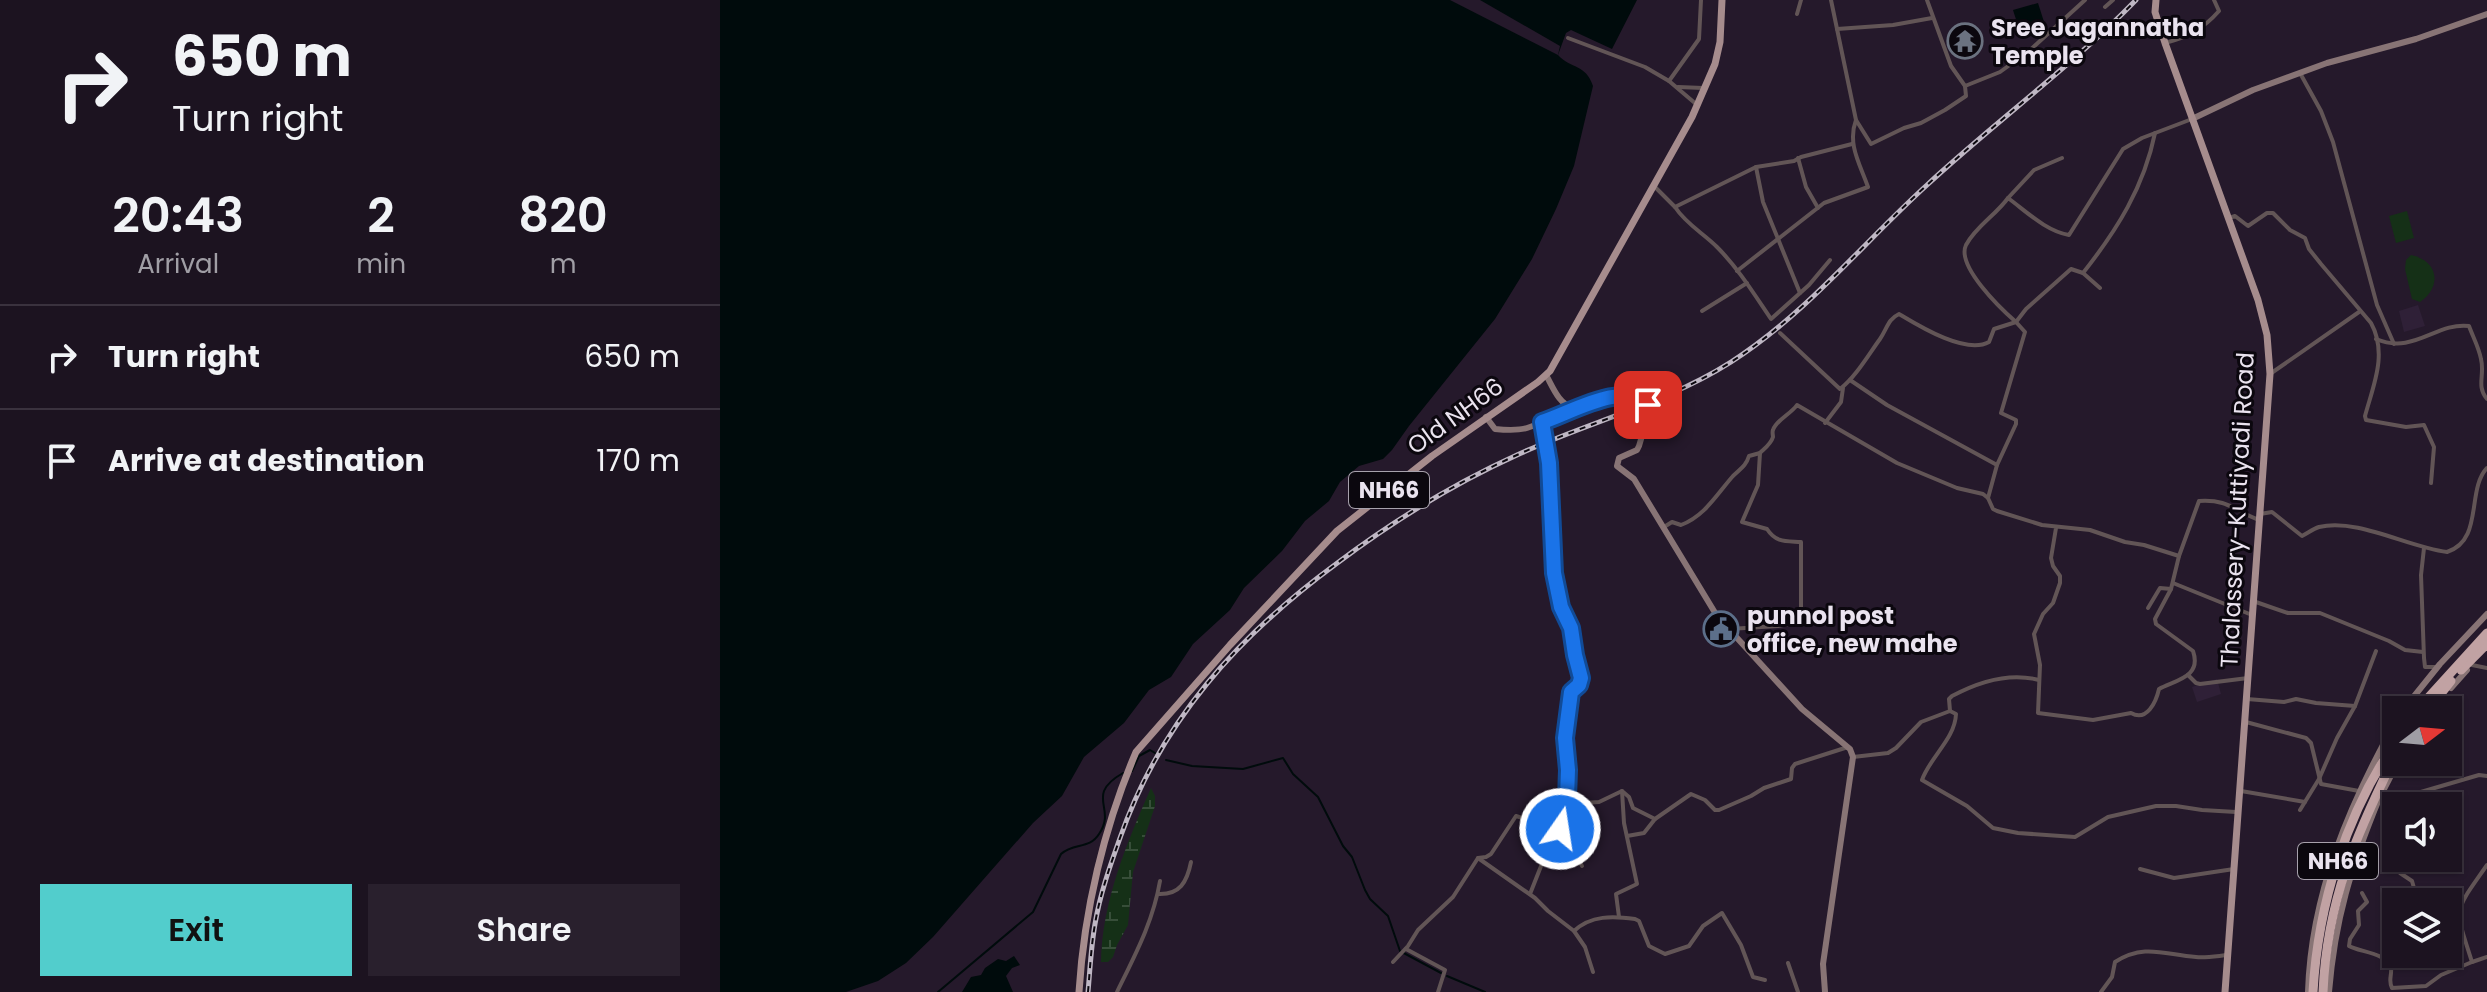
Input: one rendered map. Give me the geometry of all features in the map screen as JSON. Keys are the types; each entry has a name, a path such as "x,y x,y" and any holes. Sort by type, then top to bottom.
{"highway":[{"path":"2430,696 2487,633"},
{"path":"2440,696 2454,676 2487,647"},
{"name":"NH66","path":"2310,992 2324,918 2341,853 2353,819 2382,766"},
{"name":"NH66","path":"2326,992 2325,957 2345,867 2385,776"}],"main road":[{"name":"Old NH66","path":"1079,992 1094,883 1136,752 1326,542 1432,456 1550,371 1692,117 1715,64 1720,42 1722,0"},
{"name":"Thalassery-Kuttiyadi Road","path":"2156,0 2155,12 2165,43 2258,300 2267,335 2270,374 2225,992"},
{"path":"2192,119 2253,90 2327,63 2416,39 2487,14"},
{"path":"1546,375 1566,406 1573,408"},
{"path":"1486,417 1493,427 1500,430 1523,429 1573,408 1623,396 1646,402 1650,413 1639,446 1637,450 1619,458 1617,466 1634,479 1717,616 1802,709 1848,747 1853,757 1823,964 1825,992"},
{"path":"2414,696 2487,614"},
{"path":"2443,696 2487,647"},
{"path":"2310,992 2312,941 2326,879 2359,791 2382,747"},
{"path":"2326,992 2344,897 2356,857 2391,776"}],"street":[{"path":"1669,81 1699,39 1701,0"},
{"path":"1797,14 1801,0"},
{"path":"1831,0 1856,120 1871,144 1945,110 1966,96 1965,86 1951,66 1927,0"},
{"path":"1965,86 2000,72 2029,51 2085,0"},
{"path":"2105,7 2113,0"},
{"path":"2165,43 2195,33 2203,26 2219,11 2214,0"},
{"path":"1837,29 1893,25 1932,18"},
{"path":"1568,38 1645,67 1678,87 1696,104"},
{"path":"2300,73 2321,111 2333,142 2377,305 2394,344"},
{"path":"1678,87 1703,88"},
{"path":"2008,198 2058,233 2069,235 2123,149 2135,141 2192,119"},
{"path":"1737,271 1832,199 1868,187 1852,144 1856,120"},
{"path":"2083,273 2109,241 2135,195 2151,154 2155,133"},
{"path":"1675,207 1756,167 1852,144"},
{"path":"1798,158 1806,187 1818,208"},
{"path":"2062,158 2034,170 1968,242 1964,254 1991,300 2025,332 2001,413 2016,420 2016,424 1997,465 1988,498 1990,506 1997,511 2056,528 2090,530 2179,556"},
{"path":"1756,167 1763,202 1800,293"},
{"path":"1653,184 1683,218 1716,246 1747,283 1771,319 1816,278 1830,260"},
{"path":"2227,219 2235,216 2248,226 2267,213 2273,213 2290,230 2305,238 2309,249 2371,323 2379,355 2366,420 2406,427 2424,425 2434,447 2431,483"},
{"path":"1825,423 1841,402 1843,388 1895,315 1899,314 1925,329 1973,347 1989,342 1994,329 2016,322 2026,309 2071,269 2083,273 2100,288"},
{"path":"1702,311 1747,283"},
{"path":"2270,374 2359,312"},
{"path":"2376,339 2402,345 2441,331 2469,326 2481,358 2480,387 2487,399"},
{"path":"1780,333 1836,388 1843,388"},
{"path":"1849,379 1887,405 1997,465"},
{"path":"1664,528 1672,522 1681,525 1696,518 1747,463 1749,456 1760,453 1769,444 1773,438 1772,430 1797,405 1897,463 1988,498"},
{"path":"1542,422 1549,463 1554,573 1561,607 1571,628 1581,678 1579,685 1571,692 1565,730 1568,804 1564,828 1582,866"},
{"path":"1729,629 1799,622 1801,611 1801,542 1784,542 1767,529 1742,522 1758,485 1760,453"},
{"path":"2056,528 2051,558 2060,583 2053,603 2043,614 2034,634 2040,665 2038,713 2093,720 2131,713 2136,716 2142,715 2156,702 2159,689 2188,675 2195,657 2193,651 2156,624 2155,619 2171,589 2199,501 2225,502 2245,515 2260,517 2272,512 2302,536 2319,527 2341,527 2447,552 2461,544 2473,519 2479,476 2487,468"},
{"path":"2424,548 2421,575 2423,652 2425,667 2437,667"},
{"path":"2173,583 2253,615"},
{"path":"2148,608 2160,588 2171,589"},
{"path":"2253,601 2288,613 2320,613 2405,650 2423,652"},
{"path":"2300,810 2355,706 2376,651"},
{"path":"2472,665 2487,668"},
{"path":"2188,675 2200,684 2248,678"},
{"path":"1950,711 1949,699 1952,696 1996,678 2016,676 2039,680"},
{"path":"2246,699 2284,702 2296,699 2355,706"},
{"path":"1853,757 1888,753 1921,722 1950,711 1956,714 1955,726 1922,780 1967,806 1993,828 2075,837 2108,817 2156,806 2238,812"},
{"path":"2245,722 2306,738 2311,743 2319,779 2327,786 2359,791"},
{"path":"1627,836 1644,833 1655,819 1691,794 1719,810 1764,788 1787,782 1791,779 1795,764 1848,747"},
{"path":"2413,792 2479,775 2487,776"},
{"path":"1568,804 1599,802 1622,791"},
{"path":"1622,791 1629,797 1633,808 1655,819"},
{"path":"1619,917 1616,894 1637,884 1622,791"},
{"path":"2240,791 2305,802"},
{"path":"1478,858 1491,854 1516,816 1558,829"},
{"path":"1530,894 1551,832 1564,828"},
{"path":"1478,858 1530,894 1574,931 1585,947 1593,972"},
{"path":"1393,962 1418,930 1453,897 1478,858"},
{"path":"1158,894 1169,894 1186,882 1191,862"},
{"path":"2462,900 2487,865"},
{"path":"2140,869 2174,878 2234,869"},
{"path":"2400,872 2412,881 2414,888"},
{"path":"1117,992 1141,945 1160,881"},
{"path":"2362,893 2367,902 2358,911 2359,925 2349,946 2382,960"},
{"path":"1574,931 1595,919 1619,917 1639,921 1649,946 1665,954 1689,946 1703,926 1722,913 1741,945 1753,977 1765,980"},
{"path":"2462,931 2472,962"},
{"path":"2101,992 2112,977 2115,962 2123,957 2162,950 2201,958 2228,955"},
{"path":"1403,951 1445,970 1438,992"},
{"path":"2385,992 2392,988 2426,986 2441,975 2487,957"},
{"path":"1788,963 1798,992"},
{"path":"2389,968 2389,985 2392,988"}],"shaded area":[{"path":"720,0 1637,0 1612,49 1571,30 1566,33 1558,55 1582,70 1593,86 1574,166 1532,259 1495,319 1392,450 1383,459 1359,466 1340,482 1329,501 1305,521 1282,551 1244,588 1230,610 1193,644 1171,677 1149,690 1124,723 1084,757 1062,796 1033,823 933,937 906,963 878,981 846,992 720,992"},
{"path":"2038,3 2045,25 2020,32 2013,10"},
{"path":"2418,305 2425,326 2404,332 2399,311"},
{"path":"2217,679 2221,694 2197,702 2192,687"},
{"path":"1014,956 1020,965 1012,968 1006,976 1013,992 962,992 971,977 981,975 998,959 1006,961"}],"green space":[{"path":"2407,211 2414,238 2396,243 2389,216"},
{"path":"2411,255 2427,263 2434,275 2432,289 2420,302 2412,299 2405,269 2406,260"},
{"path":"1151,788 1155,806 1133,872 1128,925 1113,957 1108,962 1101,962 1111,895"}],"pier":[{"path":"1450,0 1480,0 1560,46 1558,55"}],"waterway":[{"path":"1132,771 1139,756 1150,750 1155,753"},
{"path":"1166,760 1192,766 1243,769 1283,758 1293,774 1318,797 1343,846 1352,857 1370,899 1388,916 1400,951 1441,973"},
{"path":"938,992 1033,912 1061,854 1095,839 1105,821 1104,791 1123,773"},
{"path":"1447,976 1485,992"}],"railway":[{"path":"1088,992 1092,941 1100,902 1137,796 1157,756 1181,719 1235,651 1300,592 1401,518 1493,466 1680,390 1758,343 1809,300 1927,185 2136,0"}],"place":[{"name":"Sree Jagannatha Temple","path":"1965,41"},
{"name":"punnol post office, new mahe","path":"1721,629"}],"route":[{"path":"1560,829 1566,826 1568,804 1565,738 1571,692 1579,685 1581,678 1569,619 1561,607 1554,573 1549,463 1542,422 1575,408 1623,396 1641,399 1648,405"}]}
